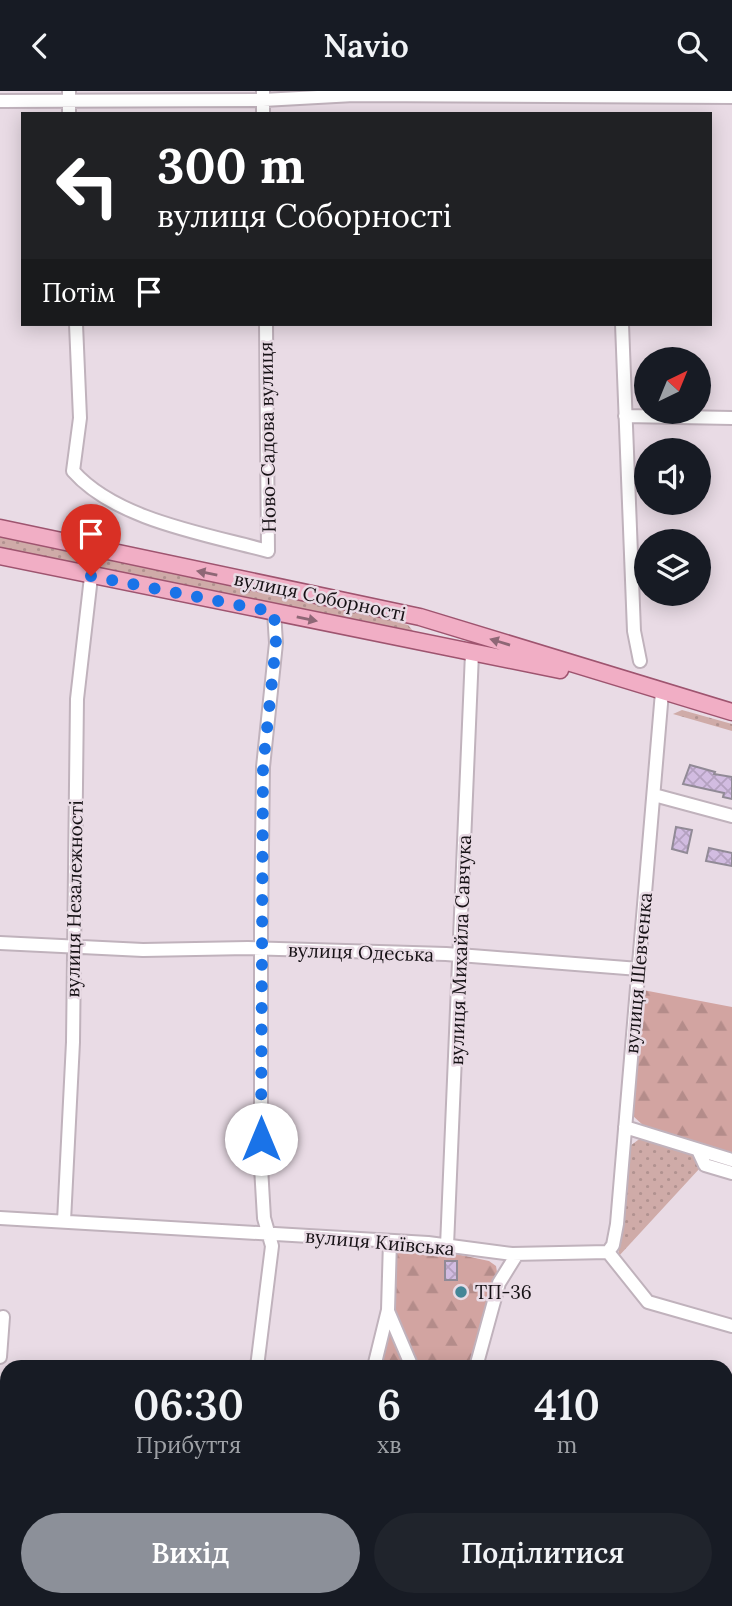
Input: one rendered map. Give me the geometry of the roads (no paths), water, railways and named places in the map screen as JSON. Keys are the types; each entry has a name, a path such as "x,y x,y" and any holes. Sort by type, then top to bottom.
{"main road":[{"name":"вулиця Соборності","path":"0,528 420,617 732,712"},
{"name":"вулиця Соборності","path":"0,556 635,684"}],"street":[{"path":"0,101 454,94 732,97"},
{"name":"Ново-Садова вулиця","path":"76,326 80,418 73,471 85,484 137,515 268,551 265,326"},
{"path":"622,326 634,631 640,661"},
{"path":"625,416 732,418"},
{"name":"вулиця Незалежності","path":"64,1221 73,1042 77,699 91,576"},
{"path":"258,1360 272,1246 264,1218 261,1167 260,948 263,767 276,643 274,612"},
{"name":"вулиця Михайла Савчука","path":"447,1246 472,653"},
{"name":"вулиця Шевченка","path":"608,1252 615,1236 662,692"},
{"path":"653,795 732,816"},
{"name":"вулиця Одеська","path":"0,943 143,950 260,948 460,956 639,969"},
{"path":"625,1126 732,1160"},
{"path":"698,1150 705,1165 732,1173"},
{"name":"вулиця Київська","path":"0,1218 390,1241 517,1254 608,1252"},
{"path":"376,1360 388,1310 390,1241"},
{"path":"608,1252 648,1302 732,1326"},
{"path":"478,1360 499,1283 517,1254"},
{"path":"388,1310 409,1360"},
{"path":"0,1357 3,1317"}],"place":[{"name":"ТП-36","path":"461,1292"}]}
